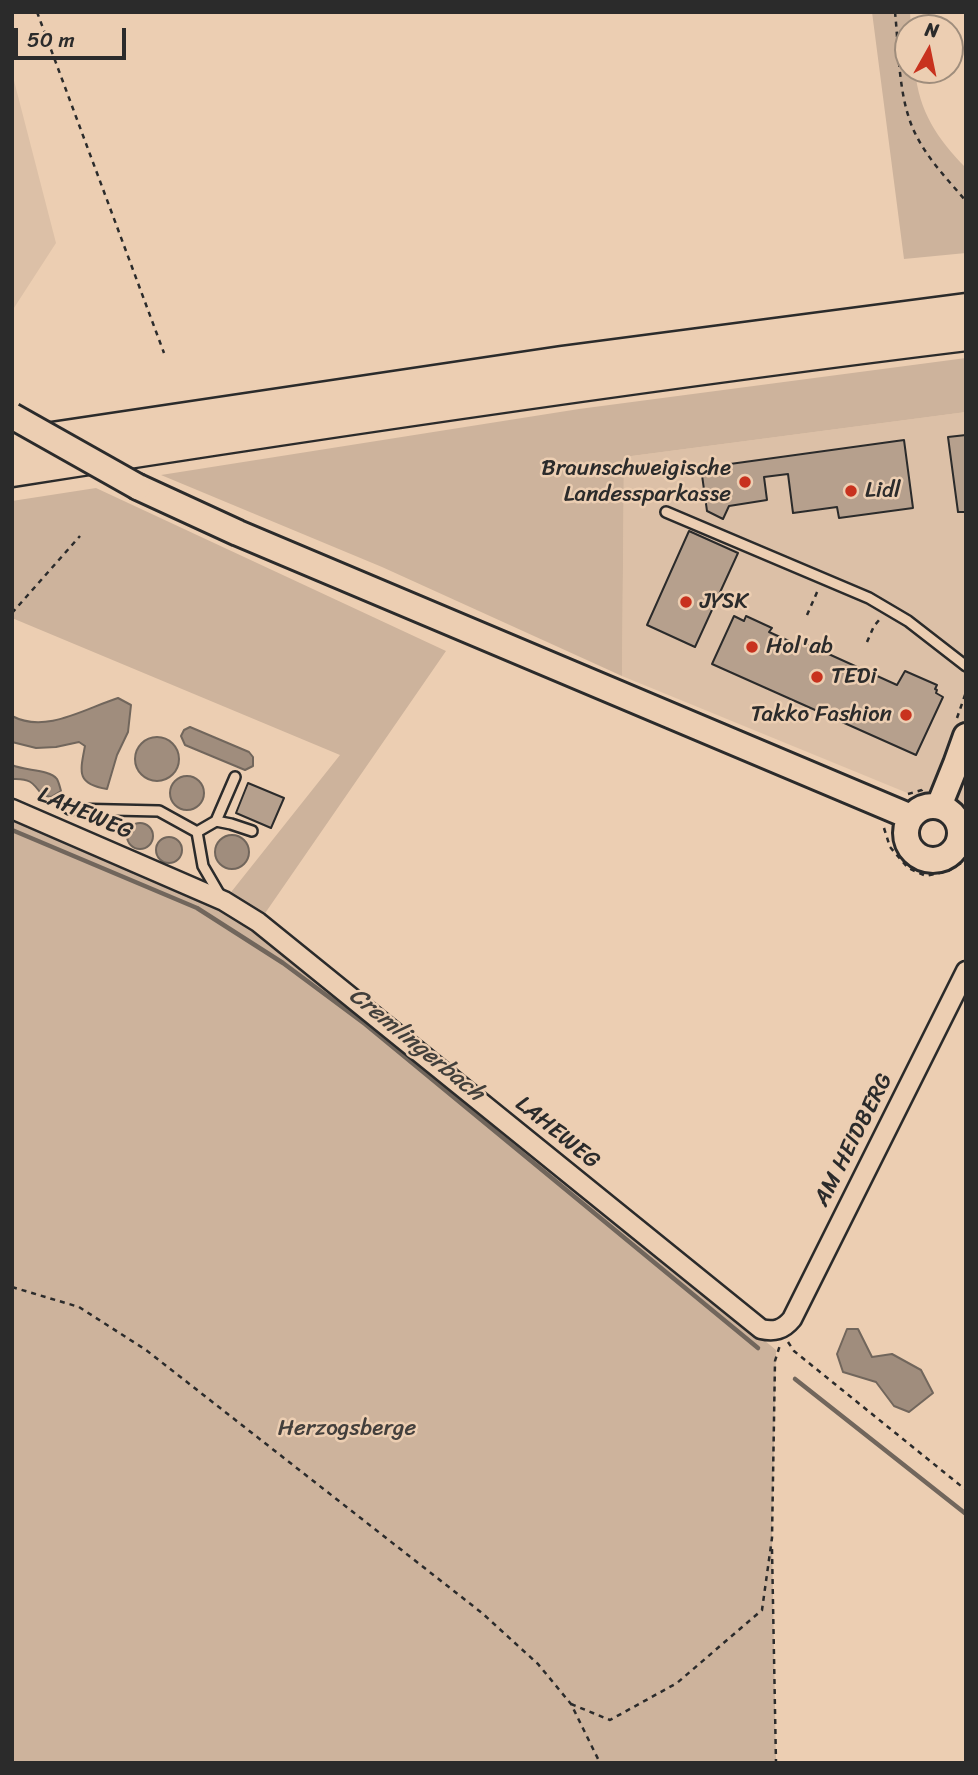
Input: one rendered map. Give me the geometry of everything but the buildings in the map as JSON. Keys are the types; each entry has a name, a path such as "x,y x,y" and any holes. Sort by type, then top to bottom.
{"highway":[{"path":"12,445 562,363 966,310"},
{"path":"12,470 551,388 966,334"}],"street":[{"path":"12,416 138,487 238,533 911,817"},
{"path":"939,806 966,736"},
{"path":"939,806 955,816 963,836 951,853 938,859 923,858 908,844 906,830 911,817 923,807 939,806"},
{"name":"LAHEWEG","path":"12,809 224,901 258,922 761,1329 772,1332 783,1328"},
{"name":"AM HEIDBERG","path":"783,1328 792,1319 966,971"}],"lane":[{"path":"666,512 869,598 908,621 966,666"},
{"path":"197,832 216,821 235,776"},
{"path":"69,809 159,811 197,832"},
{"path":"216,821 252,831"},
{"path":"197,832 203,866 224,901"}],"path":[{"path":"37,12 164,353"},
{"path":"895,12 902,85 914,131 942,173 966,201"},
{"path":"12,613 80,536"},
{"path":"807,615 823,578"},
{"path":"867,642 874,625 888,608"},
{"path":"12,1287 79,1307 146,1350 482,1613 538,1664 571,1704 600,1763"},
{"path":"783,1328 794,1351 966,1490"},
{"path":"776,1763 772,1538 775,1361 780,1350 783,1328"},
{"path":"571,1704 610,1720 677,1683 762,1611 772,1538"}],"shaded area":[{"path":"12,73 56,243 12,311"},
{"path":"966,412 966,817 622,676 624,457"},
{"path":"118,698 131,705 128,732 117,755 107,789 90,784 82,775 85,746 79,742 36,748 12,742 12,716 25,721 52,721"},
{"path":"190,727 249,752 253,757 253,766 245,770 185,745 181,736 184,730"},
{"path":"157,737 166,738 173,743 178,750 178,768 173,775 166,780 157,781 148,780 141,775 136,768 135,759 136,750 141,743 148,738"},
{"path":"12,765 53,776 57,779 61,791 51,797 42,795 30,782 12,779"},
{"path":"187,776 199,781 204,793 199,805 187,810 175,805 170,793 175,781"},
{"path":"140,823 150,826 153,836 150,846 140,849 130,846 127,836 130,826"},
{"path":"232,835 244,840 249,852 244,864 232,869 220,864 215,852 220,840"},
{"path":"169,837 179,840 182,850 179,860 169,863 159,860 156,850 159,840"},
{"path":"847,1329 858,1329 872,1357 892,1354 921,1370 933,1393 909,1412 894,1406 876,1382 843,1372 837,1354"}],"green space":[{"path":"872,12 910,12 894,14 894,84 917,84 931,124 966,168 966,253 904,259"},
{"path":"966,358 966,412 624,457 622,676 382,567 161,475 579,409"},
{"name":"Herzogsberge","path":"96,488 446,651 259,922 776,1350 772,1538 776,1763 12,1763 12,809 224,901 340,755 12,618 12,501"}],"waterway":[{"name":"Cremlingerbach","path":"12,830 197,908 283,963 365,1024 758,1348"},
{"name":"Cremlingerbach","path":"795,1379 966,1514"}],"place":[{"name":"Braunschweigische Landessparkasse","path":"745,482"},
{"name":"Lidl","path":"851,491"},
{"name":"JYSK","path":"686,602"},
{"name":"Hol'ab","path":"752,647"},
{"name":"TEDi","path":"817,677"},
{"name":"Takko Fashion","path":"906,715"}]}
